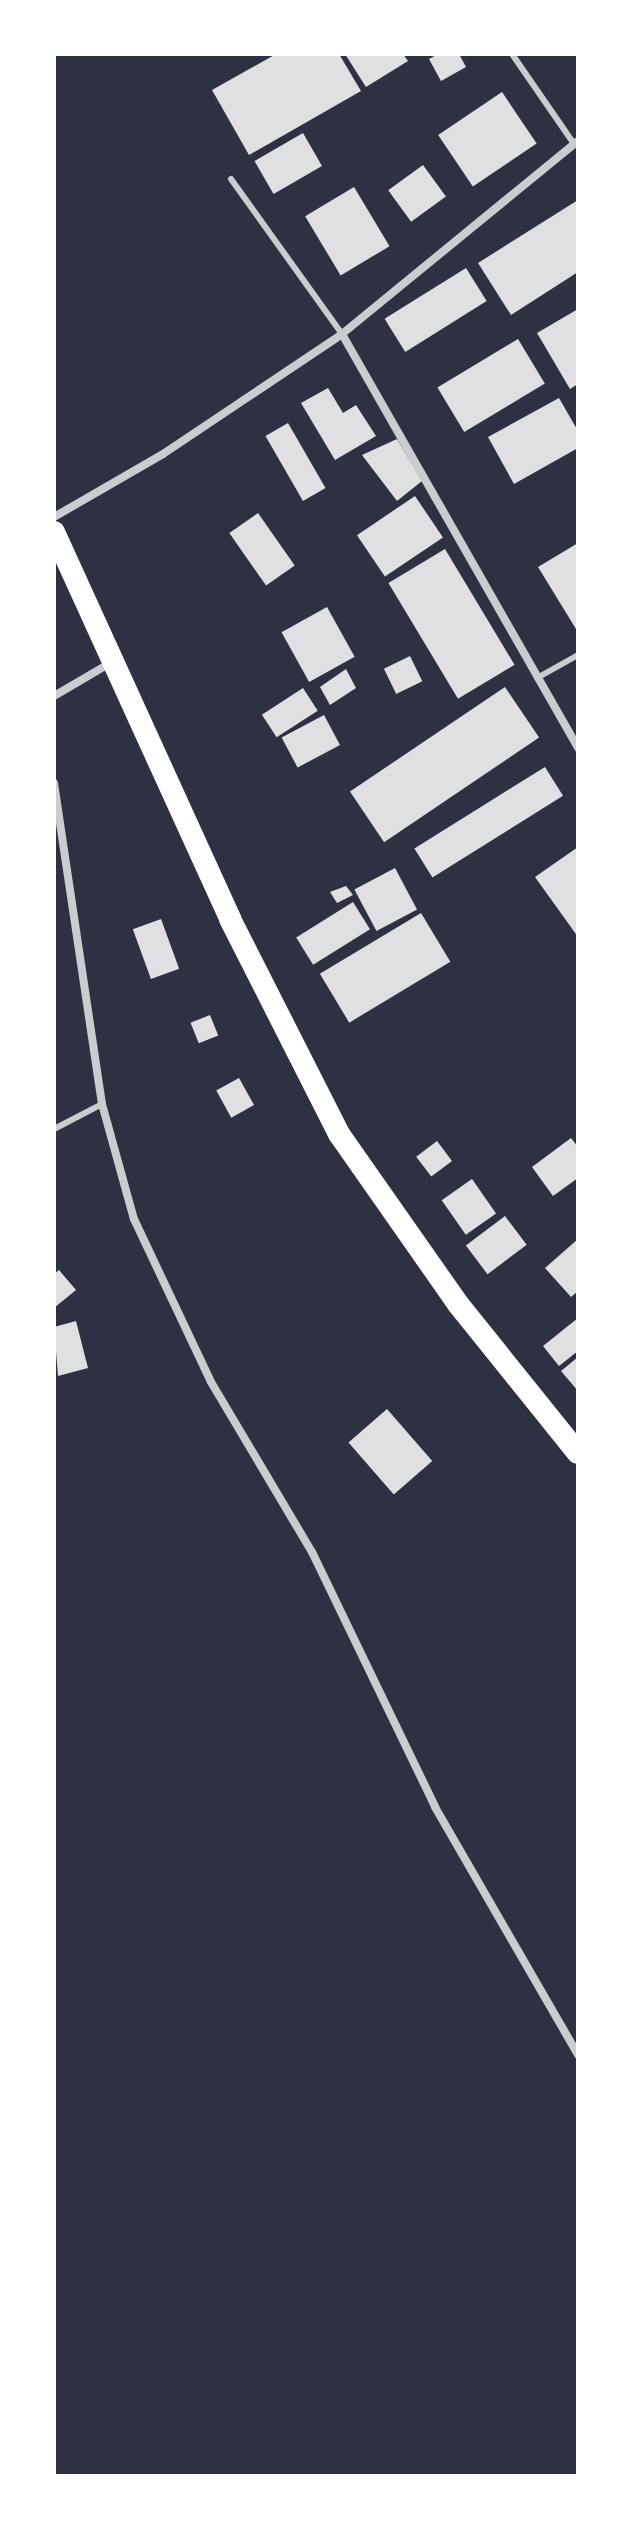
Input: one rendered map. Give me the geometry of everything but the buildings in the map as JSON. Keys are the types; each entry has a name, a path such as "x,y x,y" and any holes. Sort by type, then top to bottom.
{"highway":[{"path":"54,532 230,919 339,1134 458,1304 578,1453"}],"street":[{"path":"54,517 163,454 342,334 576,142"},
{"path":"342,334 578,748"},
{"path":"54,696 112,661"},
{"path":"54,783 102,1104 134,1219 211,1382 312,1552 435,1807 578,2055"}],"lane":[{"path":"512,54 576,142"},
{"path":"231,179 342,334"},
{"path":"537,678 578,655"},
{"path":"54,1129 102,1104"}]}
